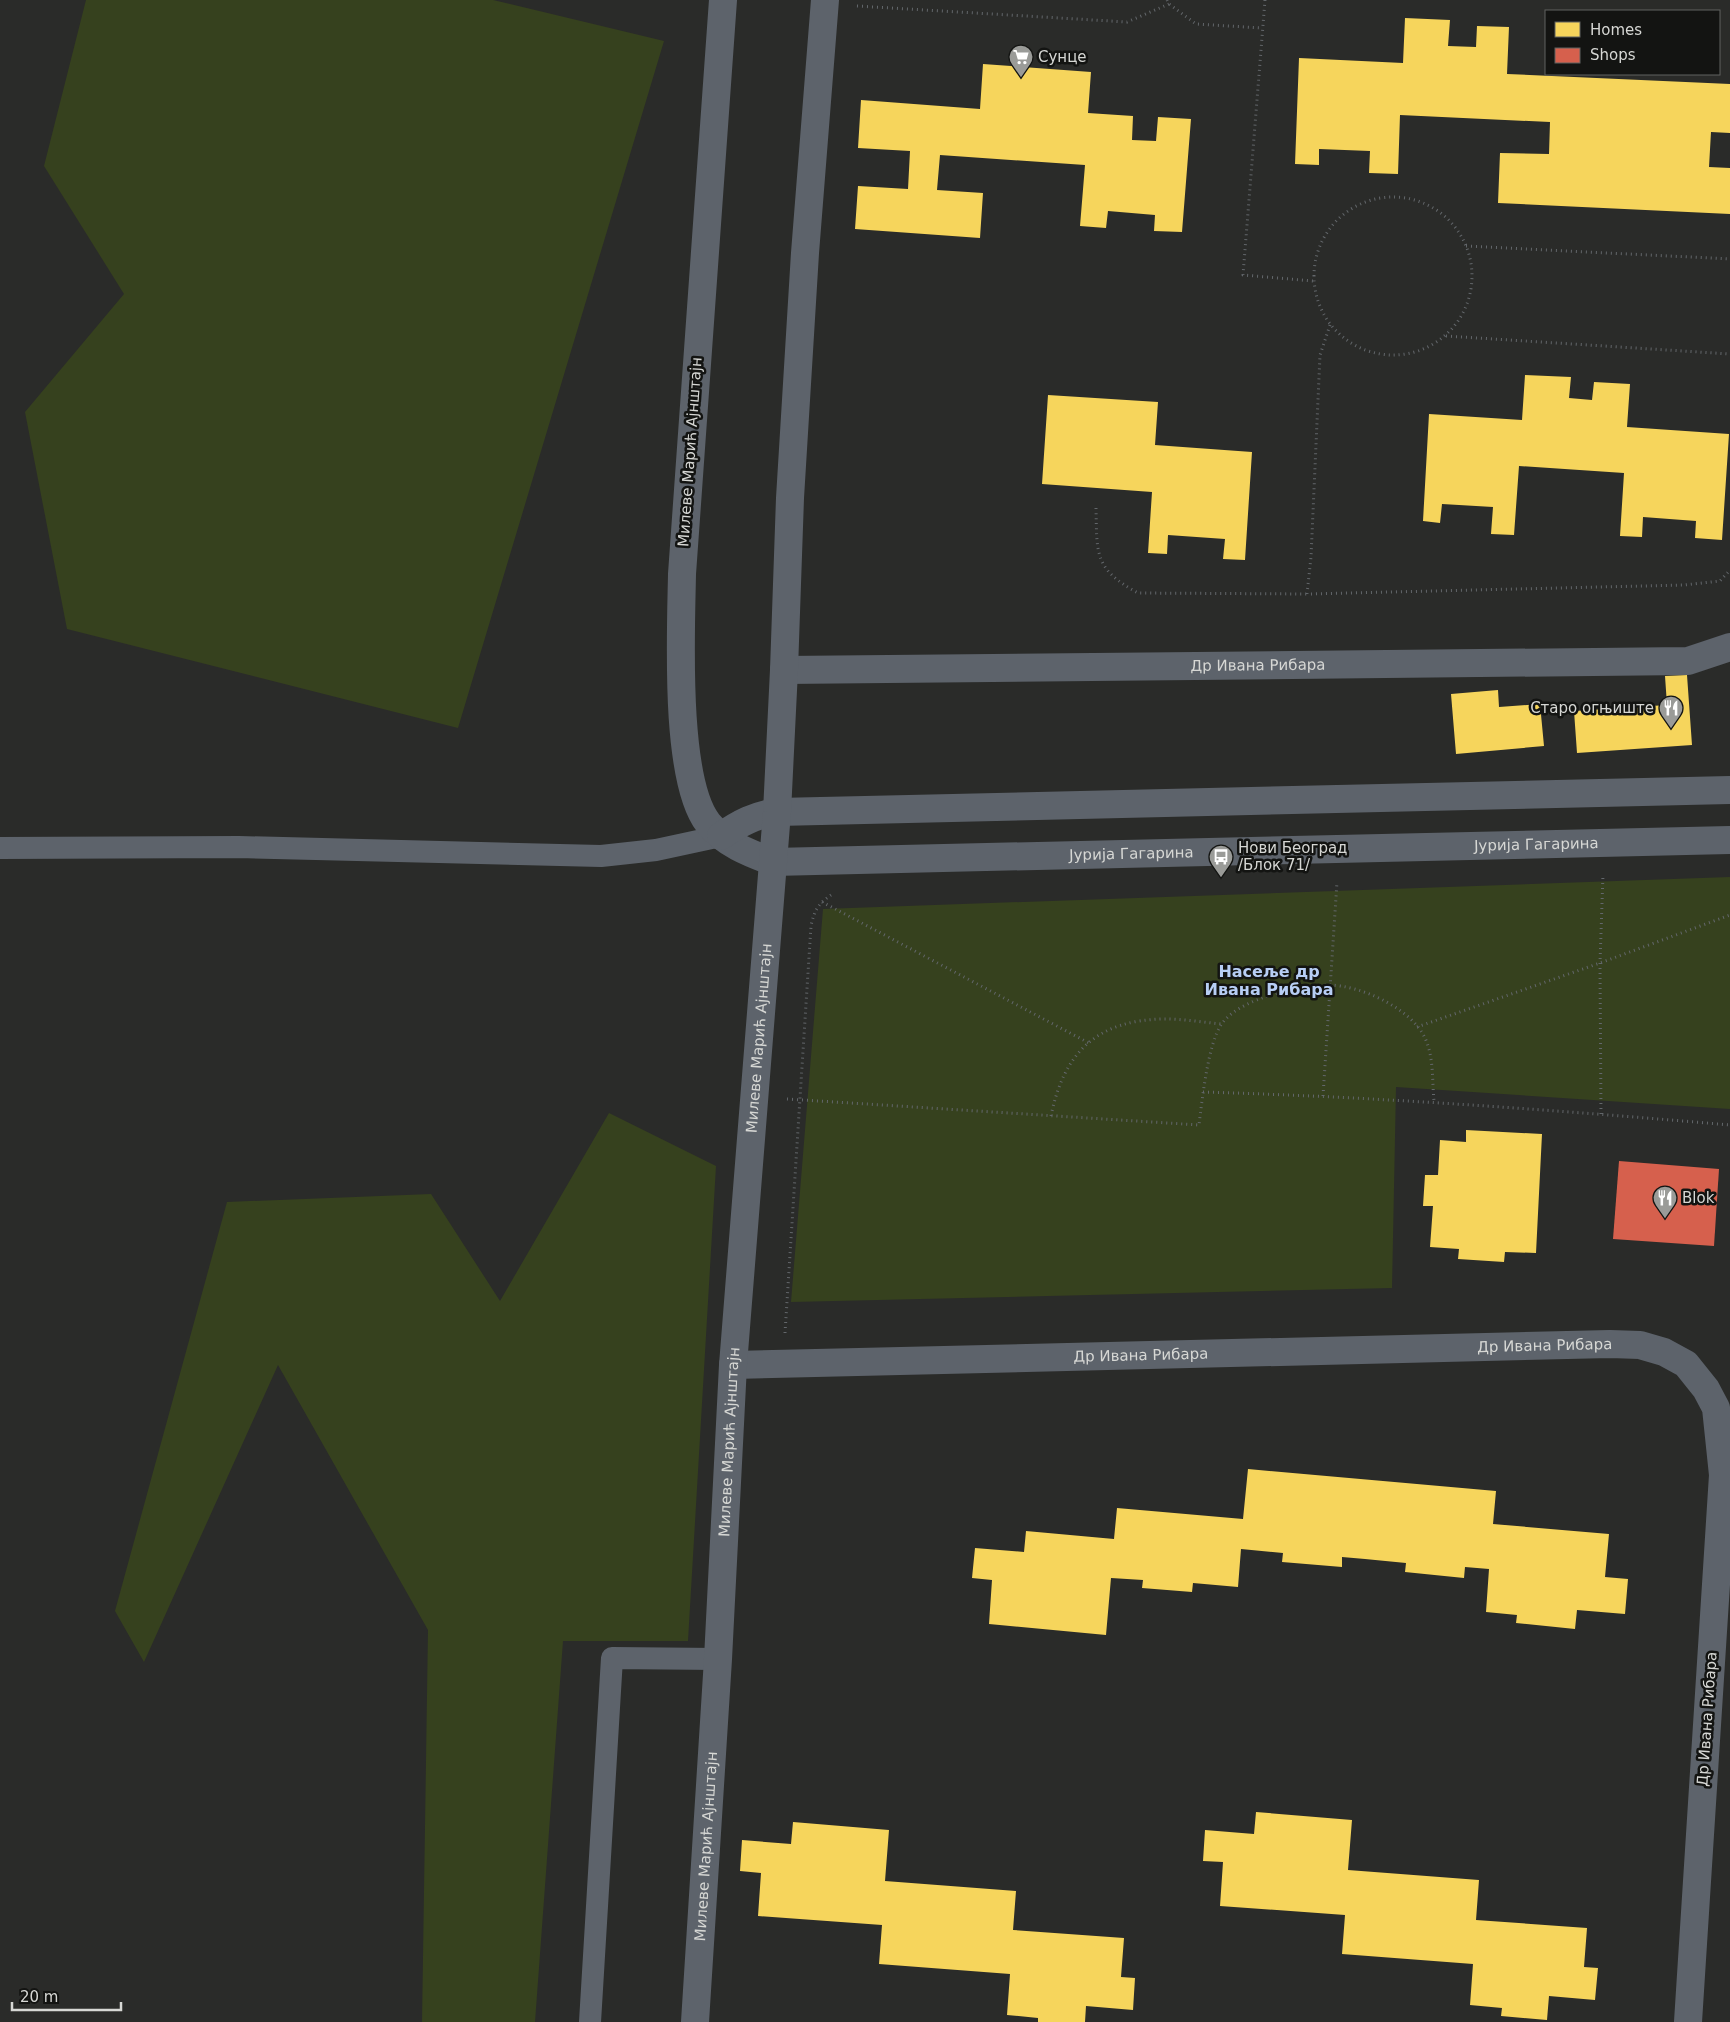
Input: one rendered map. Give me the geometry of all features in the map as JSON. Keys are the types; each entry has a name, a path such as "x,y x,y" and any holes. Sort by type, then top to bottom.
{"street":[{"name":"Милеве Марић Ајнштајн","path":"723,0 682,574 680,638 684,734 690,781 708,822 721,836 750,854 773,862"},
{"name":"Милеве Марић Ајнштајн","path":"696,2022 733,1365 777,812 790,498 805,253 837,2"},
{"name":"Др Ивана Рибара","path":"784,670 1688,661 1730,647"},
{"path":"721,836 746,820 760,814 777,812 1730,790"},
{"name":"Јурија Гагарина","path":"773,862 1730,840"},
{"name":"Др Ивана Рибара","path":"733,1365 1610,1344 1640,1345 1664,1352 1686,1364 1706,1389 1716,1408 1723,1475 1688,2022"}],"lane":[{"path":"0,848 239,847 601,856 656,850 721,836"},
{"path":"590,2022 612,1658 718,1658"}],"path":[{"path":"1265,0 1243,275 1313,280"},
{"path":"837,2 1127,22 1168,2 1196,24 1262,28"},
{"path":"1391,197 1407,198 1422,202 1449,220 1459,232 1466,246 1472,278 1470,294 1465,309 1457,324 1446,336 1432,345 1402,355 1370,352 1354,346 1341,336 1330,325 1321,311 1313,280 1318,249 1334,222 1360,204 1375,198 1391,197"},
{"path":"1466,246 1730,259"},
{"path":"1306,594 1311,557 1320,355 1330,325"},
{"path":"1446,336 1730,354"},
{"path":"1096,508 1096,542 1101,560 1108,574 1138,593 1306,594 1684,585 1720,581 1730,570"},
{"path":"1601,1114 1600,964 1603,870"},
{"path":"1323,1096 1337,880"},
{"path":"784,1364 811,926 814,912 822,901 834,893"},
{"path":"822,901 1089,1043"},
{"path":"1416,1027 1600,964 1730,914"},
{"path":"753,1098 800,1099 1199,1125 1214,1042 1221,1024 1246,1004 1287,990 1330,985 1358,990 1388,1003 1405,1014 1425,1037 1431,1060 1434,1102"},
{"path":"1051,1116 1056,1092 1064,1074 1077,1053 1100,1034 1122,1024 1163,1019 1221,1024"},
{"path":"1204,1092 1434,1102 1730,1125"}],"green space":[{"path":"86,0 493,0 664,41 458,728 67,629 25,412 124,294 44,166"},
{"path":"1730,877 1730,1109 1396,1087 1392,1288 791,1302 823,909"},
{"path":"609,1113 716,1166 688,1641 563,1641 535,2022 422,2022 428,1630 278,1365 144,1662 115,1611 227,1202 431,1194 500,1301"}],"building: Homes":[{"path":"1405,18 1450,20 1448,46 1476,47 1477,26 1509,27 1507,74 1730,84 1730,133 1711,132 1709,167 1730,168 1730,214 1498,203 1500,153 1549,154 1550,122 1400,115 1398,174 1369,173 1370,151 1319,149 1319,165 1295,164 1299,58 1403,63"},
{"path":"983,64 1091,72 1088,113 1133,116 1132,140 1156,141 1158,117 1191,119 1182,232 1154,231 1155,215 1108,211 1106,228 1080,226 1085,165 940,155 937,190 983,193 980,238 855,229 858,186 908,189 910,151 858,148 861,100 980,109"},
{"path":"1525,375 1571,377 1569,398 1592,400 1594,382 1630,384 1627,427 1729,434 1722,540 1695,538 1696,521 1643,517 1642,537 1620,536 1624,473 1519,466 1514,535 1491,534 1493,507 1442,504 1440,523 1423,521 1429,414 1522,420"},
{"path":"1048,395 1158,402 1155,445 1252,452 1245,560 1223,559 1225,539 1168,535 1167,554 1148,553 1152,492 1042,484"},
{"path":"1687,675 1692,745 1577,753 1574,711 1667,705 1665,676"},
{"path":"1498,690 1499,707 1540,704 1544,746 1456,754 1451,694"},
{"path":"1466,1130 1542,1134 1536,1253 1505,1252 1504,1262 1458,1259 1459,1249 1430,1247 1433,1206 1423,1206 1425,1175 1438,1175 1440,1140 1466,1142"},
{"path":"1248,1469 1496,1491 1493,1524 1609,1534 1605,1577 1628,1579 1625,1614 1577,1610 1575,1629 1516,1623 1517,1615 1486,1612 1489,1569 1465,1567 1464,1578 1405,1572 1406,1563 1365,1559 1342,1557 1342,1567 1282,1562 1283,1553 1241,1549 1238,1587 1193,1583 1192,1592 1142,1588 1143,1580 1111,1578 1106,1635 989,1624 992,1580 972,1578 975,1548 1024,1552 1026,1531 1114,1539 1117,1508 1243,1519"},
{"path":"1256,1812 1352,1820 1348,1870 1479,1880 1476,1920 1587,1928 1584,1967 1598,1968 1595,2000 1549,1996 1547,2020 1501,2016 1502,2008 1470,2005 1473,1964 1342,1954 1345,1915 1220,1906 1223,1862 1203,1861 1205,1830 1254,1834"},
{"path":"793,1822 889,1830 885,1881 1016,1891 1013,1930 1124,1938 1121,1977 1135,1978 1133,2010 1086,2006 1085,2022 1038,2022 1038,2018 1007,2015 1010,1974 879,1964 882,1925 758,1916 761,1873 740,1871 742,1840 791,1844"}],"building: Shops":[{"name":"Blok","path":"1619,1161 1719,1169 1714,1246 1613,1239"}],"place":[{"name":"Сунце","path":"1021,78"},
{"name":"Старо огњиште","path":"1671,729"},
{"name":"Нови Београд /Блок 71/","path":"1221,878"},
{"name":"Blok","path":"1665,1219"}],"district":[{"name":"Насеље др Ивана Рибара","path":"1269,980"}]}
